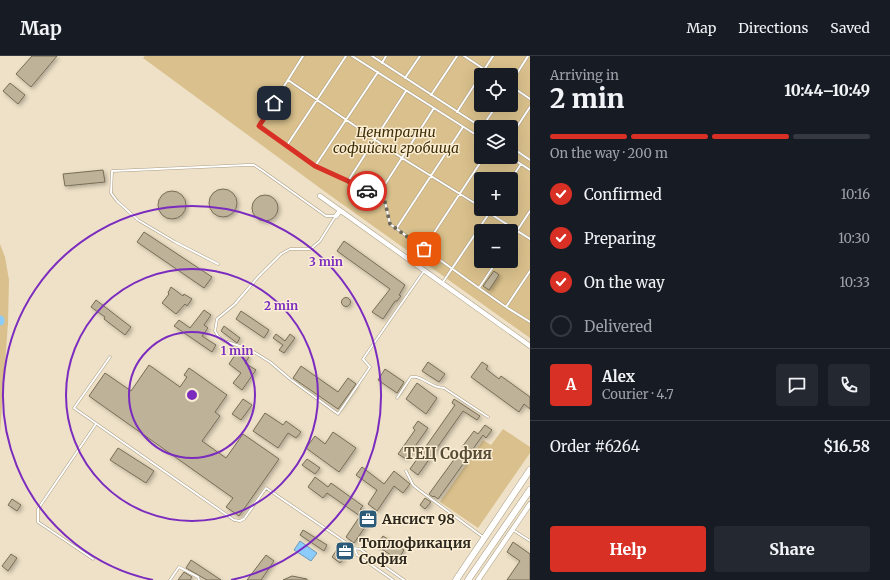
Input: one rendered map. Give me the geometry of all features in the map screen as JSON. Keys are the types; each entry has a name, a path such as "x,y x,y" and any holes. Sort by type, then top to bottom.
{"main road":[{"path":"456,580 530,470"},
{"path":"468,580 530,490"}],"street":[{"path":"320,196 530,346"},
{"path":"336,216 340,210"},
{"path":"478,580 530,504"}],"lane":[{"path":"303,56 259,126 315,166 348,181 363,192 382,189"},
{"path":"287,145 346,56"},
{"path":"352,56 474,134"},
{"path":"372,56 474,122"},
{"path":"382,63 386,56"},
{"path":"405,78 420,56"},
{"path":"431,95 457,56"},
{"path":"464,56 483,68"},
{"path":"486,68 493,56"},
{"path":"518,72 528,56"},
{"path":"315,166 378,72"},
{"path":"288,80 402,158 474,203"},
{"path":"457,112 474,86"},
{"path":"348,181 406,91"},
{"path":"518,91 530,99"},
{"path":"518,125 530,107"},
{"path":"434,108 382,189 390,224 506,307 530,322"},
{"path":"396,229 463,127"},
{"path":"518,152 530,160"},
{"path":"518,162 530,170"},
{"path":"424,249 479,164"},
{"path":"516,172 521,164"},
{"path":"218,264 175,242 138,220 117,201 111,193 112,171 247,165 254,166 326,216 336,216"},
{"path":"518,229 530,211"},
{"path":"336,216 320,241 310,249 286,250 235,304 218,318 215,331 218,336 224,341 249,349 270,362 290,379 338,414 370,367 363,359 425,271"},
{"path":"442,283 487,216"},
{"path":"494,216 507,224"},
{"path":"518,231 530,238"},
{"path":"479,288 492,268"},
{"path":"506,307 530,271"},
{"path":"110,357 74,408 234,520 240,521 244,519 266,488 354,548 360,549 404,580"},
{"path":"397,398 411,377 416,376 436,388 444,388 488,417"},
{"path":"93,559 38,522 38,509 96,424"},
{"path":"406,471 413,484 419,490 484,538"},
{"path":"512,529 530,541"},
{"path":"354,548 356,555 393,580"},
{"path":"170,580 179,567 198,577 199,580"}],"green space":[{"name":"Централни софийски гробища","path":"145,56 530,56 530,338 324,191 143,58"},
{"path":"0,244 5,257 9,280 8,323 0,433"},
{"path":"503,429 530,447 530,453 478,528 440,502 483,440 491,445"}],"water":[{"path":"300,541 317,553 311,561 294,550"}],"building":[{"path":"32,56 57,56 31,87 16,74"},
{"path":"10,83 25,95 18,104 3,91"},
{"path":"103,170 105,182 65,186 63,174"},
{"path":"223,189 233,193 237,203 233,213 223,217 213,213 209,203 213,193"},
{"path":"172,191 182,195 186,205 182,215 172,219 162,215 158,205 162,195"},
{"path":"265,195 275,198 278,208 275,218 265,221 255,218 252,208 255,198"},
{"path":"144,232 212,277 204,288 137,242"},
{"path":"344,241 405,285 399,295 401,296 397,301 395,301 383,319 372,312 390,289 337,251"},
{"path":"494,271 499,275 489,290 483,286"},
{"path":"171,287 183,296 184,294 192,299 187,306 185,304 176,314 162,303 169,294 168,293"},
{"path":"346,297 351,302 346,307 341,302"},
{"path":"96,300 131,327 125,335 91,307"},
{"path":"204,310 211,315 204,325 208,328 202,336 216,345 212,352 174,326 179,320 190,328"},
{"path":"241,311 269,330 264,338 236,319"},
{"path":"224,326 240,338 237,343 221,331"},
{"path":"276,334 285,341 290,334 295,338 284,353 279,350 283,345 273,338"},
{"path":"239,349 249,357 245,363 256,370 242,390 233,383 241,373 229,364"},
{"path":"428,362 445,374 439,382 422,371"},
{"path":"482,362 488,366 486,369 499,379 501,376 530,397 530,409 524,404 519,412 471,377"},
{"path":"149,365 180,387 187,377 184,375 189,368 227,395 215,412 220,416 202,441 226,458 243,434 279,459 239,516 226,507 233,498 89,396 105,373 131,391"},
{"path":"301,366 338,392 348,378 356,384 338,409 293,378"},
{"path":"385,369 404,382 397,393 378,380"},
{"path":"417,383 437,398 426,414 406,399"},
{"path":"243,399 252,405 241,420 232,414"},
{"path":"454,399 480,416 477,420 463,411 418,475 410,469 455,405 452,403"},
{"path":"265,413 283,425 286,421 301,432 296,438 288,433 278,448 253,431"},
{"path":"418,421 428,428 406,459 398,454 415,430 413,428"},
{"path":"485,425 492,430 486,438 483,435 470,453 462,447 474,431 478,434"},
{"path":"333,432 356,448 339,472 306,448 315,436 325,444"},
{"path":"118,448 154,471 146,483 110,460"},
{"path":"458,454 466,460 438,499 434,496 433,497 429,494"},
{"path":"307,459 320,468 315,474 302,465"},
{"path":"362,467 384,484 394,471 410,484 403,493 394,486 377,511 368,504 377,490 356,475"},
{"path":"315,477 328,487 331,483 363,506 360,509 372,517 354,543 346,537 360,516 327,493 323,498 308,487"},
{"path":"425,498 431,502 425,509 420,505"},
{"path":"12,499 21,505 17,511 8,505"},
{"path":"303,530 327,545 324,551 300,535"},
{"path":"383,536 404,550 398,560 376,545"},
{"path":"513,542 530,554 530,580 507,580 520,561 507,552"},
{"path":"340,545 349,551 340,563 332,557"},
{"path":"11,554 17,558 8,571 2,566"},
{"path":"266,555 274,561 261,580 247,580"},
{"path":"191,560 221,580 207,580 186,568"},
{"path":"184,572 192,577 190,580 178,580"},
{"path":"292,576 307,579 307,580 283,580"}],"way so far":[{"path":"367,191 382,189 390,224 424,249"}],"place":[{"name":"Ансист 98","path":"368,519"},
{"name":"Топлофикация София","path":"345,551"}],"district":[{"name":"ТЕЦ София","path":"448,453"}],"route":[{"path":"274,103 259,126 315,166 348,181 363,192 367,191"}]}
